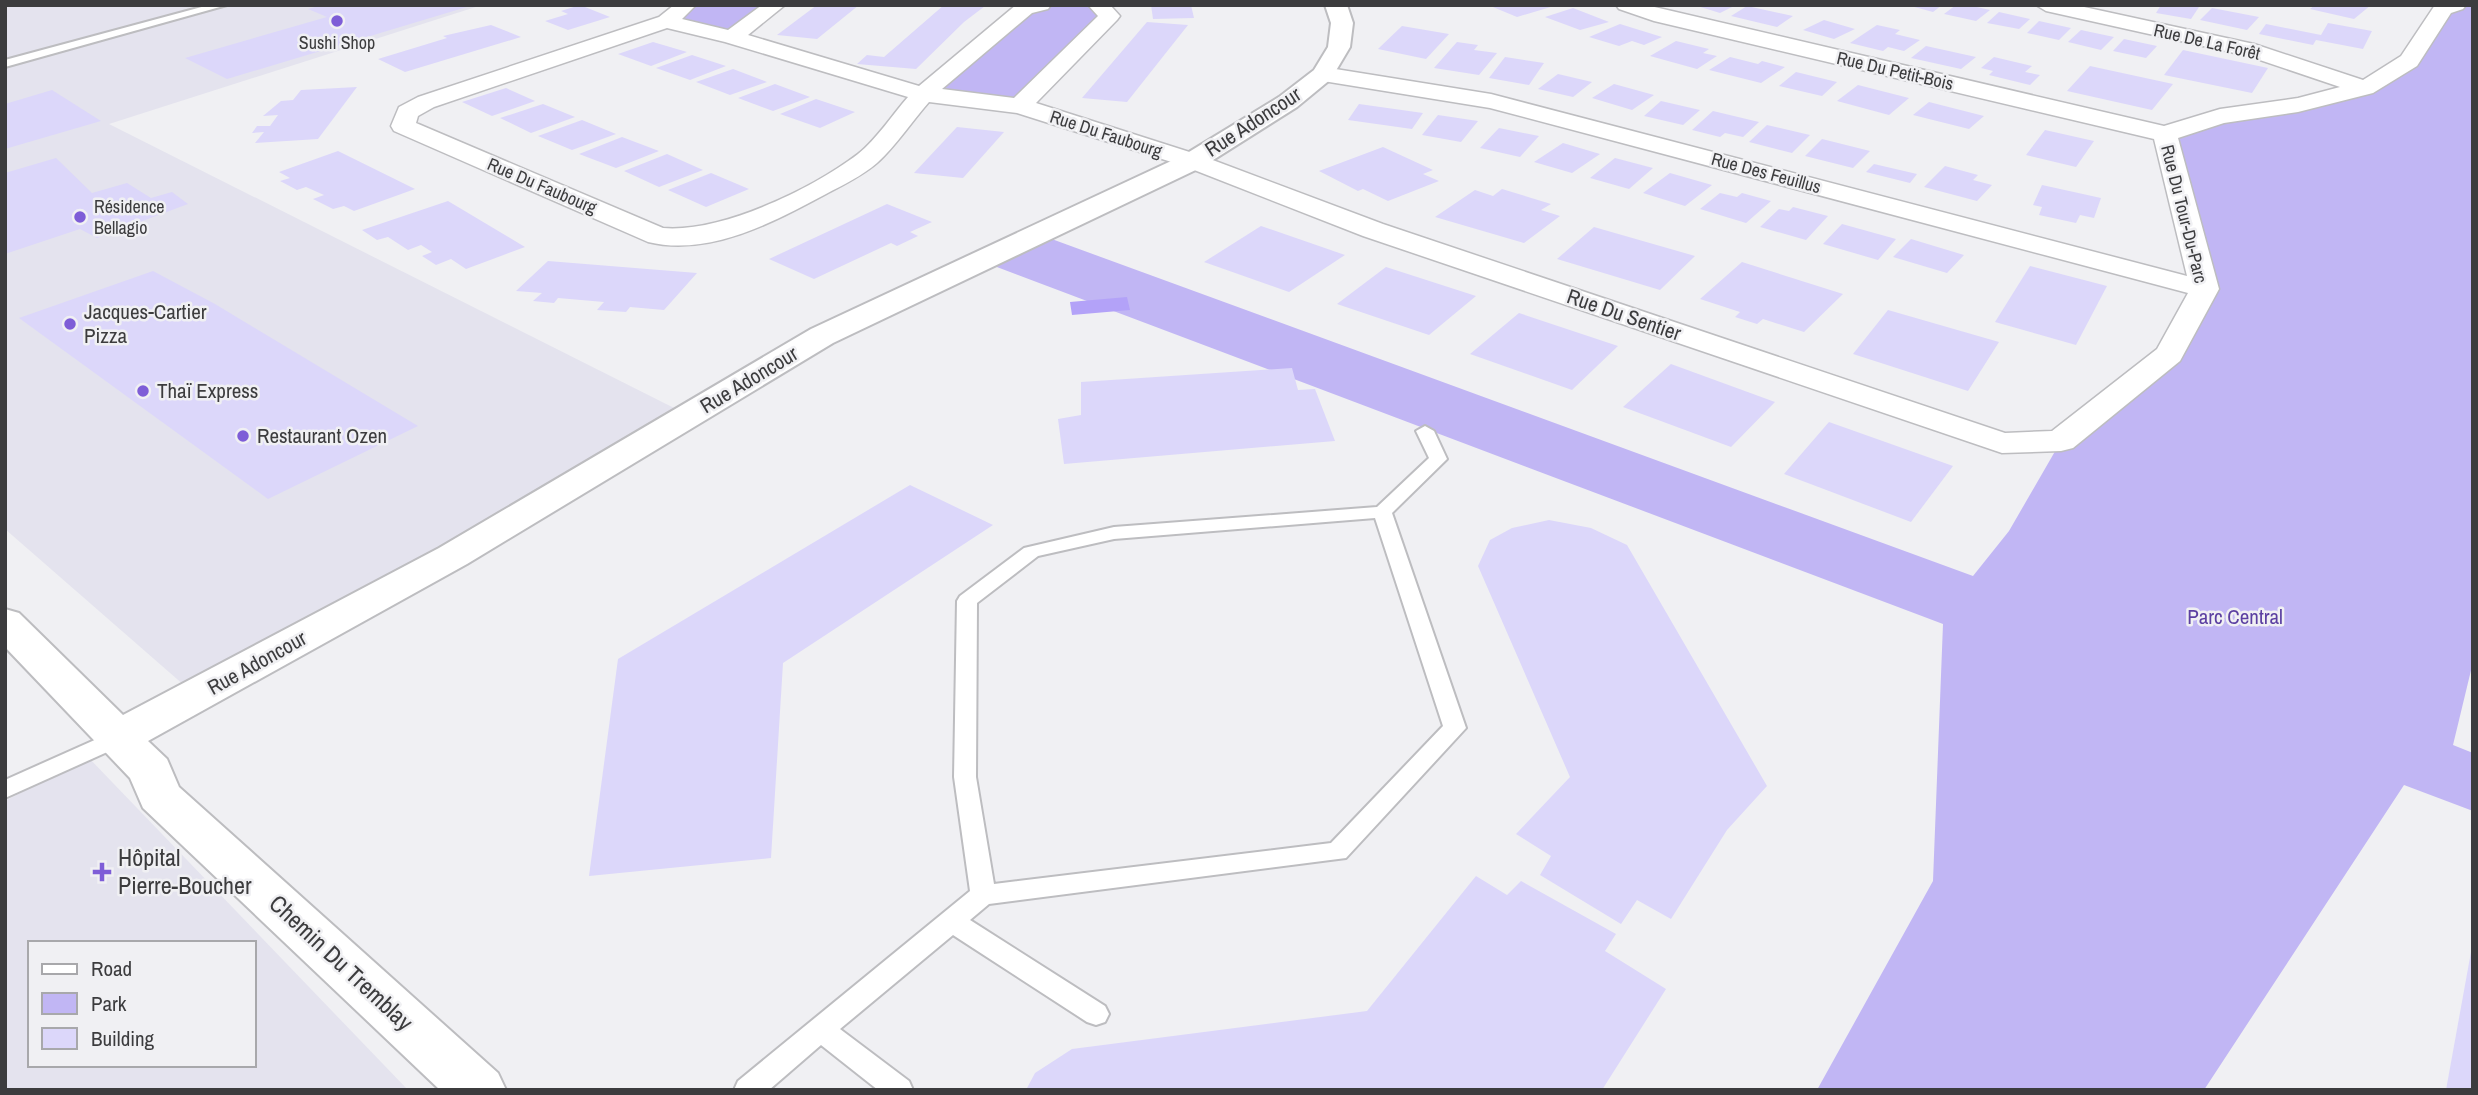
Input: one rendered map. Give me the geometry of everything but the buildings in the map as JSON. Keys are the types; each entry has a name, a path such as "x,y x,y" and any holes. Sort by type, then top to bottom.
{"street":[{"name":"Rue Du Faubourg","path":"687,5 666,21 426,102 407,112 403,126 658,236 682,238 715,233 779,209 868,158 923,94 1025,8 1041,5"},
{"path":"732,37 775,5"},
{"name":"Rue Du Faubourg","path":"1020,106 1110,16 1098,5"},
{"name":"Rue Adoncour","path":"117,738 453,556 822,336 1193,161 1288,102 1323,74 1339,47 1342,23 1336,5"},
{"name":"Rue Du Petit-Bois","path":"1626,5 1654,15 2165,134"},
{"name":"Rue De La Forêt","path":"2046,5 2254,51 2365,88"},
{"name":"Rue Du Tour-Du-Parc","path":"2061,440 2169,354 2205,289 2165,134 2220,116 2298,105 2365,88 2409,61 2443,7"},
{"name":"Rue Du Faubourg","path":"666,21 732,37 923,94 1020,106 1193,161"},
{"name":"Rue Des Feuillus","path":"1323,74 1491,101 2205,289"},
{"name":"Rue Du Sentier","path":"1193,161 1373,230 2002,443 2061,440"},
{"name":"Chemin Du Tremblay","path":"5,622 151,771 159,796 478,1090"}],"lane":[{"path":"5,64 222,5"},
{"path":"5,52 19,60"},
{"path":"983,895 965,777 967,601 1031,552 1114,533 1382,512 1438,459 1425,431"},
{"path":"748,1090 983,895 1338,851 1455,728 1382,512"},
{"path":"5,790 117,738"},
{"path":"951,921 1096,1014"},
{"path":"820,1029 899,1090"}],"shaded area":[{"path":"5,5 482,5 109,124 690,416 193,693 5,529"},
{"path":"1127,297 1130,310 1072,315 1070,302"},
{"name":"Hôpital Pierre-Boucher","path":"88,757 408,1090 5,1090 5,801"}],"green space":[{"path":"694,5 767,5 730,33 675,20"},
{"path":"1056,5 1091,6 1102,17 1015,102 934,92 1031,10"},
{"name":"Parc Central","path":"2456,5 2473,5 2473,662 2453,745 2473,753 2473,811 2404,785 2204,1090 1817,1090 1933,881 1943,624 981,261 1038,234 1973,576 2009,531 2061,441 2169,354 2205,289 2165,134 2365,88 2409,61"}],"place":[{"name":"Sushi Shop","path":"337,21"},
{"name":"Résidence Bellagio","path":"80,217"},
{"name":"Jacques-Cartier Pizza","path":"70,324"},
{"name":"Thaï Express","path":"143,391"},
{"name":"Restaurant Ozen","path":"243,436"},
{"name":"Hôpital Pierre-Boucher","path":"102,872"}]}
